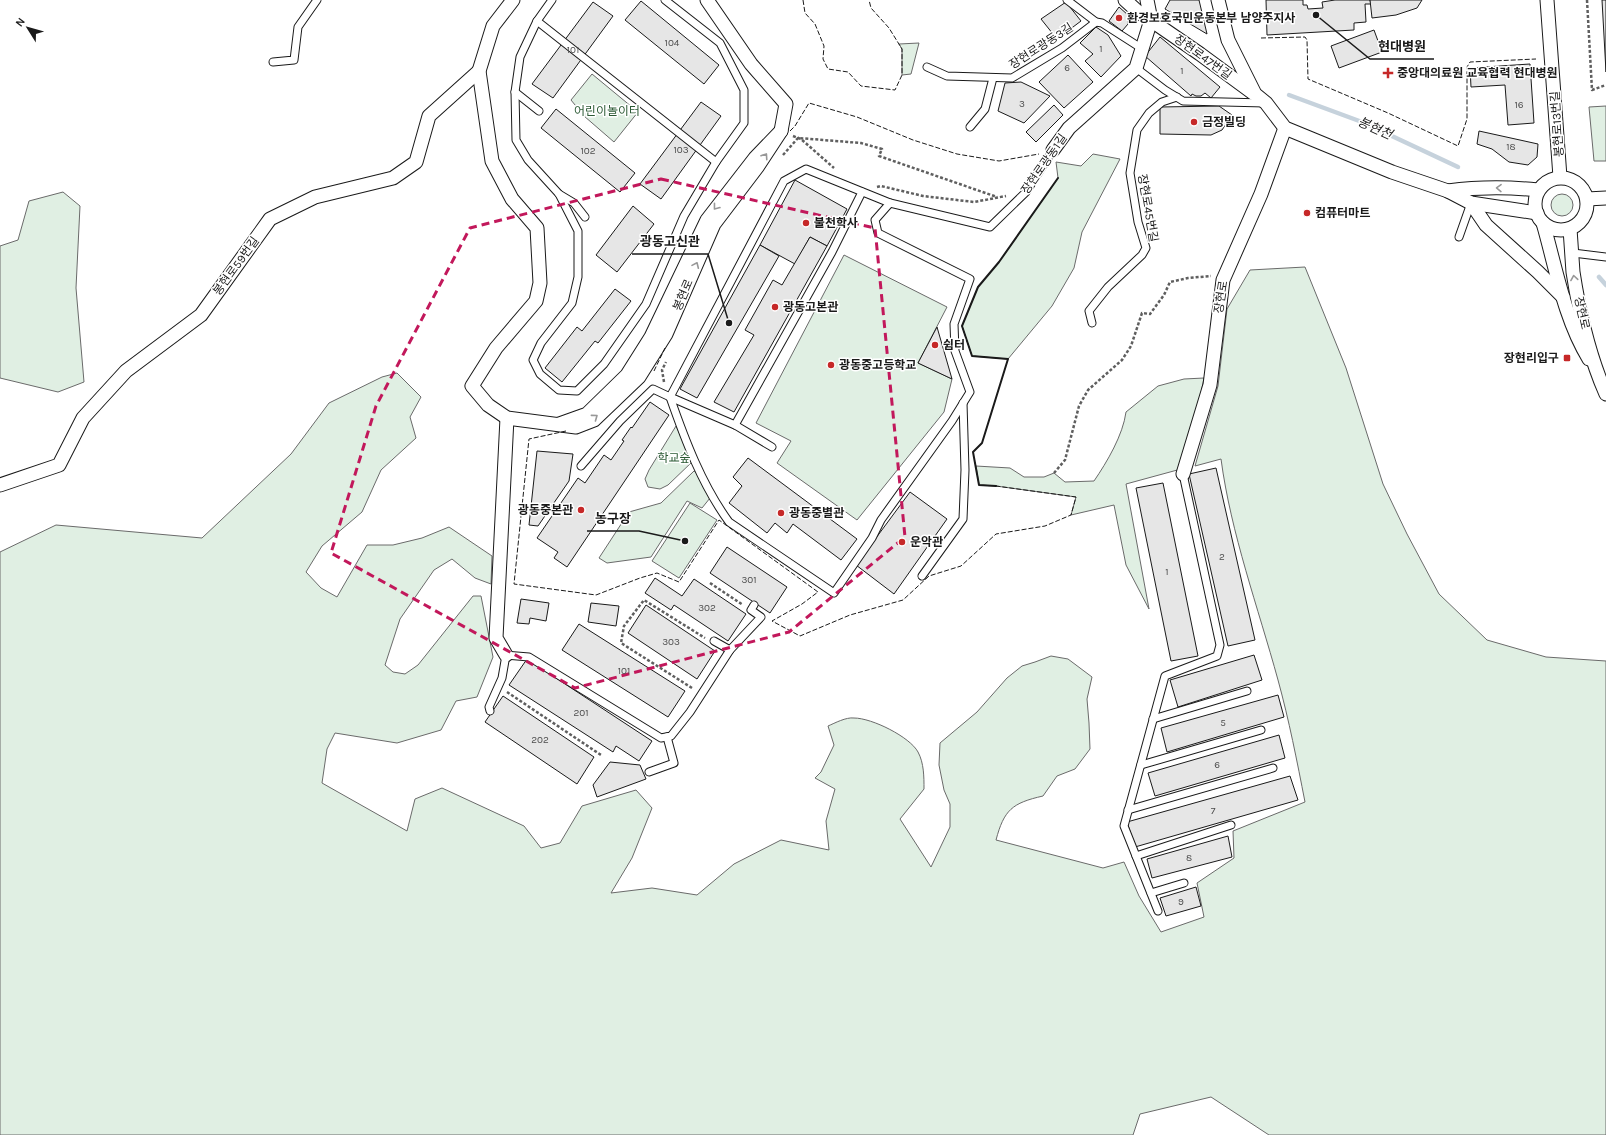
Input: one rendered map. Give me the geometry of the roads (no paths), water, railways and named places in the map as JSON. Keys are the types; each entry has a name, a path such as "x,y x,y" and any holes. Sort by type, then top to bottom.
{"street":[{"name":"봉현로59번길","path":"488,404 472,386 496,348 536,301 540,283 537,228 512,199 492,161 478,71 493,26 512,0"},
{"name":"봉현로","path":"488,404 507,418 576,427 594,420 639,377 666,334 714,224 758,166 781,131 786,104 751,64 708,0"},
{"name":"장현로47번길","path":"1125,0 1136,10 1255,94"},
{"path":"1136,68 1151,20 1147,0"},
{"path":"1218,0 1228,40 1255,94 1266,103 1285,128 1392,172 1448,191 1471,203 1540,218 1550,228 1558,230 1570,229 1581,221 1586,214 1587,199 1584,189 1577,182 1569,178 1560,177 1552,179 1538,190 1535,199 1540,218 1564,298 1580,344 1596,371"},
{"name":"봉현로13번길","path":"1547,0 1560,177"},
{"name":"장현로광동1길","path":"1053,150 1070,128 1136,68"},
{"name":"봉현로59번길","path":"0,485 59,465 83,418 126,371 201,315 270,219 315,197 393,178 416,162 429,116 478,71"},
{"name":"장현로","path":"1183,474 1210,386 1223,280 1261,194 1285,128"},
{"path":"1448,191 1473,188 1520,188 1538,190"},
{"path":"1587,199 1606,198"},
{"name":"장현로","path":"1471,203 1486,225 1538,272 1564,298"},
{"name":"장현로","path":"1570,229 1573,253 1573,270 1578,297 1596,371 1606,394"},
{"path":"506,655 496,638 507,418"}],"lane":[{"path":"273,62 294,60 298,27 317,0"},
{"path":"552,0 537,21 520,57 515,92 516,140 528,160 559,194 578,231 578,276 572,302 541,343 533,360 540,374 559,390 577,391 604,364 646,304 684,216 716,162 744,123 744,90 720,43 665,0"},
{"path":"1067,0 1096,22 1102,23 1141,48"},
{"path":"537,21 716,162"},
{"name":"장현로광동3길","path":"927,67 947,76 1012,78 1062,48 1096,22"},
{"path":"1136,68 1183,102 1266,103"},
{"path":"970,127 985,109 993,78"},
{"path":"515,92 539,111"},
{"name":"장현로45번길","path":"1092,323 1089,311 1108,287 1142,255 1146,248 1138,222 1130,173 1136,130 1149,113 1162,102 1177,97"},
{"name":"장현로광동1길","path":"890,203 990,227 1026,192 1053,150"},
{"path":"806,169 890,203 874,220 878,233 970,279 954,324 955,351 970,392 952,421 881,520 872,538 834,593 729,522 718,508 687,445 668,396 784,181 806,169"},
{"path":"735,425 832,252 862,192"},
{"path":"559,194 574,203 585,217"},
{"path":"1459,237 1471,203"},
{"path":"1573,253 1606,257"},
{"path":"581,466 620,421 653,389 735,425 772,447"},
{"path":"922,576 963,518 965,470 963,403"},
{"path":"1158,912 1124,826 1165,676 1217,656 1220,644 1183,474"},
{"path":"490,711 489,706 502,678 506,655 529,657 628,720 661,738 671,736 690,712 730,650 760,617 753,608 744,605"},
{"path":"714,641 730,650"},
{"path":"1153,719 1248,691"},
{"path":"1141,765 1261,730"},
{"path":"649,772 674,763 667,737"},
{"path":"1128,810 1273,768"},
{"path":"1136,856 1231,825"},
{"path":"1151,892 1184,883"}],"waterway":[{"name":"봉현천","path":"1289,95 1362,122 1458,167"},
{"name":"봉현천","path":"1599,277 1606,285"}],"place":[{"name":"현대병원","path":"1316,15"},
{"name":"환경보호국민운동본부 남양주지사","path":"1119,18"},
{"name":"중앙대의료원 교육협력 현대병원","path":"1388,73"},
{"name":"금정빌딩","path":"1194,122"},
{"name":"컴퓨터마트","path":"1307,213"},
{"name":"불천학사","path":"806,223"},
{"name":"광동고본관","path":"775,307"},
{"name":"광동고신관","path":"729,323"},
{"name":"쉼터","path":"935,345"},
{"name":"장현리입구","path":"1567,358"},
{"name":"광동중고등학교","path":"831,365"},
{"name":"광동중본관","path":"581,510"},
{"name":"광동중별관","path":"781,513"},
{"name":"농구장","path":"685,541"},
{"name":"운악관","path":"902,542"}],"park label":[{"name":"어린이놀이터","path":"607,111"},
{"name":"학교숲","path":"674,458"}]}
